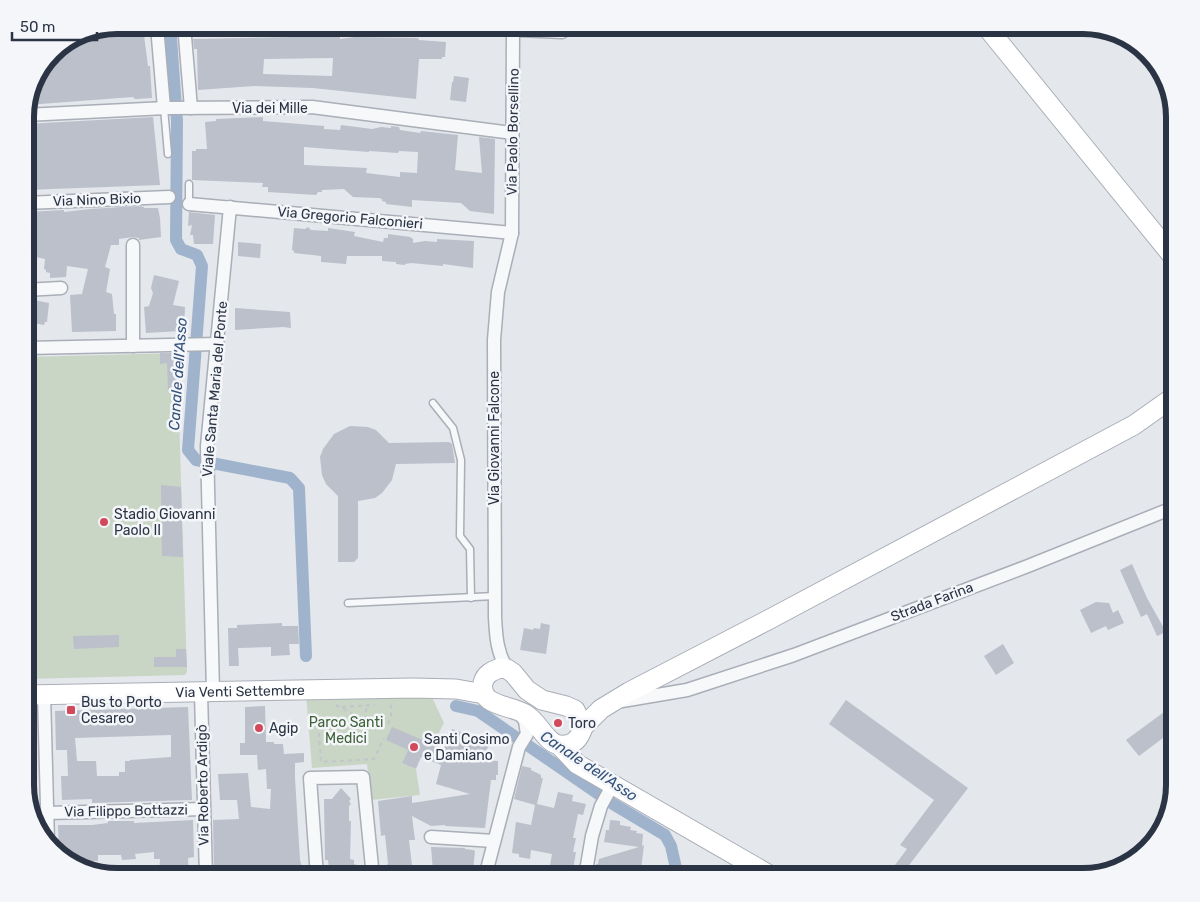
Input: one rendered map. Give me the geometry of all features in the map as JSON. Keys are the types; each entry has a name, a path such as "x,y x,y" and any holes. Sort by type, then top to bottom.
{"main road":[{"path":"992,34 1166,248"},
{"path":"561,747 573,743 580,724 622,697 1134,425 1166,402"},
{"path":"1134,425 1166,414"},
{"path":"596,773 577,764 561,747 552,743 527,714 492,702 485,683 500,668 507,669 513,673 527,690 542,700 566,706 580,724 584,757 610,788 757,868"},
{"name":"Via Venti Settembre","path":"34,694 207,692 386,696 456,689 485,683"}],"street":[{"path":"160,34 165,108"},
{"path":"184,34 188,108"},
{"name":"Via Paolo Borsellino","path":"512,233 513,34"},
{"name":"Via dei Mille","path":"34,115 165,108 312,107 512,133"},
{"name":"Via Nino Bixio","path":"34,203 169,197"},
{"name":"Via Gregorio Falconieri","path":"189,204 512,233"},
{"name":"Viale Santa Maria del Ponte","path":"207,692 207,446 213,344 230,207"},
{"name":"Via Giovanni Falcone","path":"507,669 500,658 496,644 494,340 498,292 512,233"},
{"path":"133,246 133,346"},
{"path":"34,290 61,288"},
{"path":"34,348 213,344"},
{"name":"Strada Farina","path":"622,697 686,690 794,655 1028,566 1166,511"},
{"name":"Via Giovanni Falcone","path":"485,683 496,644"},
{"path":"666,673 673,682 686,690"},
{"name":"Via Roberto Ardigò","path":"206,868 204,809 207,692"},
{"path":"44,694 48,831"},
{"path":"487,868 519,747 527,734 525,721 517,710"},
{"path":"316,868 310,778 363,777 372,868"},
{"path":"587,868 592,836 601,806 610,788"},
{"name":"Via Filippo Bottazzi","path":"48,813 204,809"},
{"path":"431,837 494,841"}],"lane":[{"path":"165,108 168,154"},
{"path":"189,184 189,204"},
{"path":"434,403 453,428 461,460 460,536 470,548 471,598"},
{"path":"348,603 495,596"}],"path":[{"path":"340,707 367,705 386,696 391,707 388,724"},
{"path":"334,708 335,704 378,727"},
{"path":"365,720 367,705"},
{"path":"319,733 321,762 374,759 384,738"}],"green space":[{"name":"Stadio Giovanni Paolo II","path":"177,353 187,672 185,675 34,679 34,357"},
{"name":"Parco Santi Medici","path":"430,693 444,723 433,744 428,743 408,750 402,763 416,769 420,795 371,800 367,764 312,768 306,694"}],"building":[{"path":"144,35 148,66 150,66 152,98 135,99 133,97 35,104 42,80 51,66 62,54 71,48 96,37"},
{"path":"340,36 340,39 355,37 418,38 419,40 446,42 445,57 442,57 442,59 419,59 416,99 313,88 254,86 198,90 197,49 194,49 193,39","holes":["333,58 332,76 263,74 264,59"]},
{"path":"454,76 469,78 466,102 450,100"},
{"path":"153,117 160,185 34,190 34,124"},
{"path":"263,117 263,121 324,126 324,129 340,130 341,125 372,129 381,127 391,128 391,126 399,127 400,130 420,133 421,131 458,135 455,170 482,173 479,137 495,139 494,214 470,211 461,203 412,200 412,207 386,204 386,202 379,198 353,197 344,189 322,190 322,192 318,192 316,195 268,192 268,187 262,187 263,183 192,180 192,151 207,149 205,122 216,121 216,119","holes":["304,147 369,152 418,152 417,173 400,172 400,177 366,173 367,168 304,165"]},
{"path":"138,206 158,208 161,237 139,240 139,238 133,237 119,239 119,245 111,245 105,267 110,269 106,292 112,294 114,314 116,314 116,331 72,332 70,295 82,294 88,269 67,266 66,277 50,278 50,273 44,269 45,259 36,257 37,254 34,254 34,212 64,210 64,212"},
{"path":"189,212 215,215 213,244 194,244 193,235 190,235 192,225 188,226"},
{"path":"308,227 311,230 328,231 328,228 355,232 354,236 383,242 384,238 388,238 388,234 410,237 413,239 413,243 437,242 437,239 474,241 473,268 443,264 443,266 411,263 405,265 396,264 396,262 382,261 382,256 347,256 346,264 321,262 321,256 294,253 292,250 294,228 305,229"},
{"path":"238,242 261,244 260,258 238,256"},
{"path":"154,275 179,281 173,305 185,307 184,329 180,329 180,331 146,333 144,307 149,306 153,293 151,288"},
{"path":"34,300 49,303 47,322 44,325 34,323"},
{"path":"235,308 290,312 291,328 235,330"},
{"path":"160,353 177,353 178,390 168,390 167,363 160,364"},
{"path":"350,426 368,427 376,430 389,443 449,442 452,444 455,463 396,464 392,480 382,493 375,498 358,501 358,558 354,562 338,562 338,496 326,484 322,475 320,457 323,449 334,434"},
{"path":"161,485 181,487 183,557 162,556"},
{"path":"1132,564 1147,598 1166,632 1157,636 1147,614 1141,617 1120,570"},
{"path":"1096,602 1109,603 1113,613 1118,610 1124,623 1108,630 1106,626 1091,633 1080,610"},
{"path":"282,623 282,626 298,626 299,644 289,644 290,655 271,656 271,647 238,648 239,666 229,666 228,628 237,628 237,625"},
{"path":"541,623 550,625 546,654 520,650 524,628 540,629"},
{"path":"119,635 119,647 74,649 73,636"},
{"path":"1003,644 1014,663 996,675 984,656"},
{"path":"176,649 186,649 187,667 154,667 154,657 176,657"},
{"path":"846,700 968,788 907,868 893,868 907,849 900,845 934,800 829,724"},
{"path":"265,706 266,742 283,744 284,754 304,753 304,762 295,763 302,868 214,868 213,820 239,819 237,800 220,800 218,774 248,773 251,807 270,809 271,789 267,789 266,769 258,770 257,755 240,755 240,743 245,743 245,707"},
{"path":"188,707 192,800 92,803 92,799 62,800 61,776 68,776 67,750 56,750 55,711","holes":["171,735 171,757 125,761 125,772 119,772 119,776 97,776 96,761 77,761 75,738"]},
{"path":"1166,711 1166,736 1139,756 1126,740"},
{"path":"34,716 37,807 34,790"},
{"path":"392,727 444,749 452,729 483,740 483,744 489,745 482,760 498,761 498,775 496,775 496,780 491,780 485,828 445,825 431,826 412,816 415,840 409,840 412,868 385,868 385,865 388,863 385,835 381,836 378,801 412,796 412,803 470,794 436,784 441,765 421,757 416,769 402,763 408,750 386,740"},
{"path":"522,766 531,768 531,770 543,778 537,804 554,808 558,792 573,795 572,801 586,804 583,815 578,814 573,838 576,838 573,852 576,852 573,868 550,868 552,854 531,850 530,859 519,857 519,854 512,853 516,822 531,825 535,805 514,799"},
{"path":"341,788 351,799 349,801 351,804 349,806 349,821 351,821 350,859 354,860 357,868 329,868 328,860 325,860 324,799 332,799"},
{"path":"193,820 194,857 188,858 189,868 160,868 160,859 154,859 154,852 135,854 136,859 122,860 121,855 98,855 98,861 90,861 90,864 80,860 59,845 58,825 92,825 108,823 108,821 134,821 134,823"},
{"path":"610,820 620,821 620,825 631,827 630,830 643,834 642,846 644,845 641,868 597,868 596,864 598,864 599,859 639,847 604,842 606,830 609,830"},
{"path":"431,847 465,848 475,851 473,868 433,868"}],"waterway":[{"name":"Canale dell'Asso","path":"171,34 177,121 176,240 181,249 197,255 202,266 188,450 196,460 290,478 299,488 306,656"},
{"name":"Canale dell'Asso","path":"456,706 478,711 613,804 665,835 671,846 676,868"}],"place":[{"name":"Stadio Giovanni Paolo II","path":"104,522"},
{"name":"Bus to Porto Cesareo","path":"71,710"},
{"name":"Toro","path":"558,723"},
{"name":"Agip","path":"259,728"},
{"name":"Santi Cosimo e Damiano","path":"414,747"}]}
